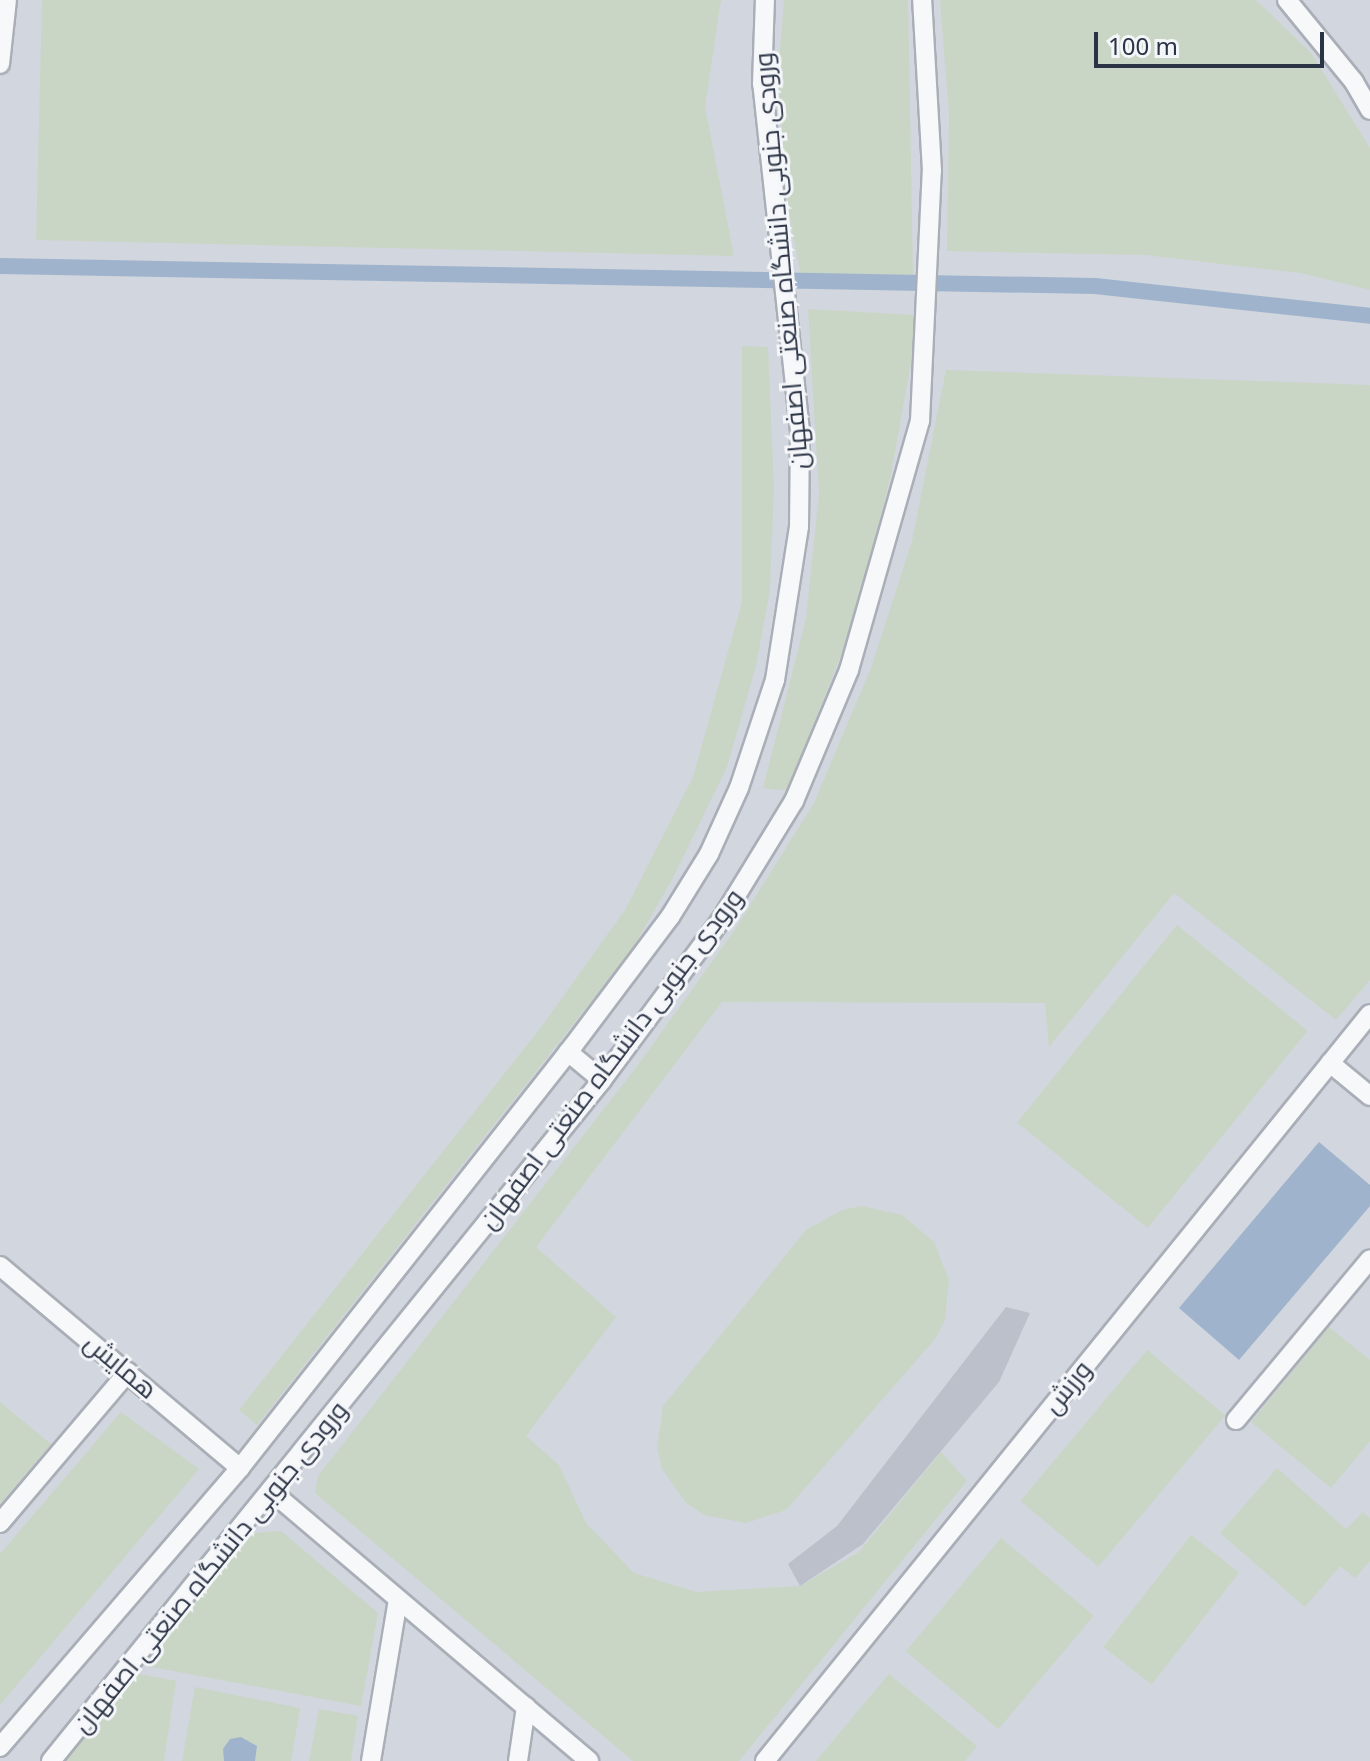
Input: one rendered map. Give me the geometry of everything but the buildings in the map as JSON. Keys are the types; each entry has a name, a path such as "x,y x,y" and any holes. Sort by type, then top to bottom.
{"street":[{"path":"0,64 7,0"},
{"name":"ورودی جنوبی دانشگاه صنعتی اصفهان","path":"0,1747 240,1468 568,1052 686,892 709,854 757,743 779,662 799,527 800,431 762,84 765,0"},
{"name":"ورودی جنوبی دانشگاه صنعتی اصفهان","path":"51,1761 272,1492 602,1080 721,920 794,801 849,670 900,502 920,421 930,266 932,171 922,0"},
{"path":"1287,0 1354,82 1370,110"},
{"name":"ورزش","path":"765,1761 1370,1014"},
{"path":"568,1052 602,1080"},
{"path":"1330,1063 1370,1096"},
{"path":"1236,1420 1370,1259"},
{"name":"همایش","path":"0,1266 240,1468"},
{"path":"0,1523 128,1372"},
{"path":"272,1492 589,1761"},
{"path":"371,1761 398,1599"},
{"path":"518,1761 526,1707"}],"shaded area":[{"path":"0,0 1370,0 1370,1761 0,1761"}],"green space":[{"path":"42,0 721,0 705,107 734,256 36,240"},
{"path":"784,0 908,0 913,277 801,275 787,204 778,76"},
{"path":"940,0 1256,0 1311,53 1370,148 1370,290 1301,273 1145,255 947,251 949,114"},
{"path":"808,309 913,315 914,346 891,474 854,622 788,789 777,790 763,788 806,619 819,494"},
{"path":"742,346 768,347 774,488 770,590 756,666 727,767 673,878 631,951 257,1425 239,1410 542,1026 625,910 693,777 742,602"},
{"path":"946,370 1370,385 1370,980 1336,1020 1174,893 1049,1047 1045,1003 722,1002 536,1247 616,1317 526,1436 559,1465 586,1523 634,1573 696,1592 800,1586 859,1552 941,1452 967,1481 739,1761 633,1761 315,1493 318,1476 635,1069 734,931 814,803 871,668 912,541"},
{"path":"1177,925 1308,1031 1148,1228 1017,1122"},
{"path":"862,1206 902,1215 934,1242 949,1280 945,1320 935,1339 786,1510 746,1523 704,1515 686,1503 662,1469 657,1448 663,1406 806,1230 842,1210"},
{"path":"1329,1327 1370,1360 1370,1441 1331,1488 1251,1422"},
{"path":"1147,1350 1225,1416 1099,1566 1020,1501"},
{"path":"0,1402 51,1444 0,1504"},
{"path":"121,1412 199,1469 0,1705 0,1554"},
{"path":"1277,1468 1346,1529 1363,1512 1370,1518 1370,1561 1355,1578 1340,1566 1305,1607 1220,1533"},
{"path":"281,1531 378,1613 361,1706 141,1665 253,1533"},
{"path":"1191,1535 1239,1573 1152,1684 1104,1647"},
{"path":"1001,1538 1094,1616 999,1729 906,1651"},
{"path":"134,1673 176,1681 164,1761 63,1761"},
{"path":"889,1674 977,1746 965,1761 816,1761"},
{"path":"195,1687 300,1708 291,1761 182,1761"},
{"path":"319,1709 358,1716 351,1761 309,1761"}],"water":[{"path":"1319,1142 1370,1185 1370,1206 1239,1360 1179,1308"},
{"path":"241,1737 257,1746 255,1761 224,1761 223,1749 230,1739"}],"waterway":[{"path":"0,266 1095,286 1370,316"}]}
